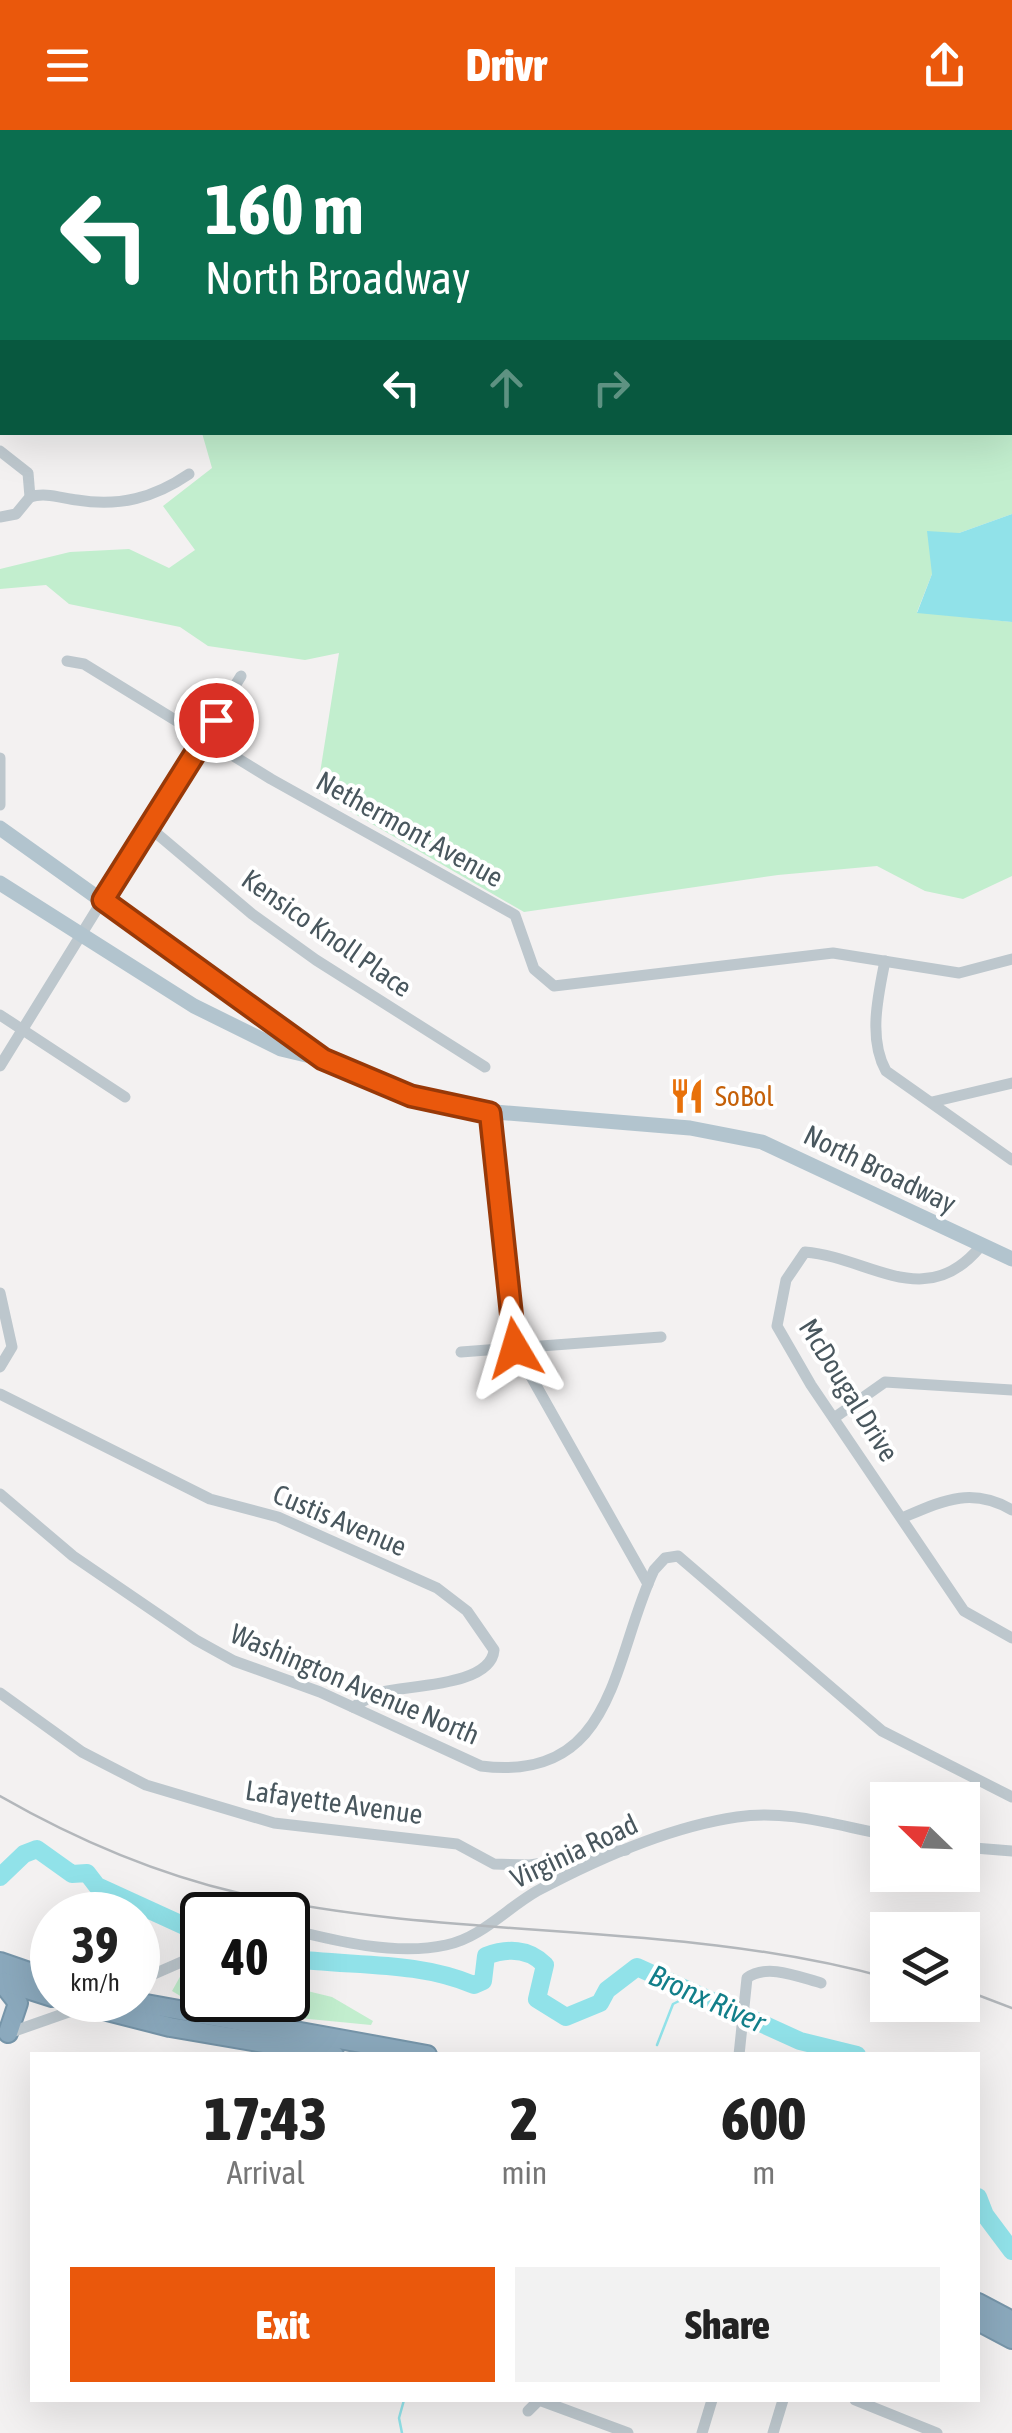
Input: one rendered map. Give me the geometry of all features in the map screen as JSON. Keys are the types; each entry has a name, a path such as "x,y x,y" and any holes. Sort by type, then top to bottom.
{"highway":[{"path":"0,1962 30,1972"},
{"path":"0,1980 30,1990"},
{"path":"0,1980 18,2003 4,2034"},
{"path":"160,2007 411,2052"},
{"path":"159,2022 316,2052"},
{"path":"980,2304 1012,2320"},
{"path":"980,2322 1012,2339"}],"main road":[{"path":"0,828 323,1059"},
{"name":"North Broadway","path":"0,883 194,1006 281,1049 323,1059 411,1096 490,1113 690,1128 762,1142 814,1162 1012,1259"}],"street":[{"path":"0,451 28,474 30,497"},
{"path":"0,517 16,514 30,497 40,494 98,504 130,501 155,494 189,474"},
{"name":"Nethermont Avenue","path":"67,661 95,670 204,739 515,916 534,968 543,982 554,986 832,953 960,973 1012,959"},
{"path":"0,1066 241,676"},
{"path":"0,758 0,805"},
{"name":"Kensico Knoll Place","path":"149,827 252,914 316,960 486,1067"},
{"path":"885,961 876,1026 878,1056 892,1077 1012,1160"},
{"path":"0,1015 125,1097"},
{"path":"932,1102 1012,1083"},
{"path":"490,1113 515,1348 648,1584 665,1558 688,1560 882,1731 1012,1797"},
{"name":"McDougal Drive","path":"980,1246 960,1266 919,1279 885,1275 824,1256 802,1254 786,1280 777,1326 783,1343 964,1611 1012,1638"},
{"path":"0,1293 12,1346 0,1368"},
{"path":"461,1352 662,1337"},
{"path":"834,1418 885,1382 1012,1390"},
{"name":"Custis Avenue","path":"0,1394 210,1499 278,1517 437,1588 467,1610 494,1650 485,1668 467,1678 378,1693 354,1707"},
{"name":"Washington Avenue North","path":"0,1494 73,1556 196,1640 234,1661 354,1707 481,1766 506,1768 552,1758 584,1738 596,1724 648,1584"},
{"path":"902,1518 972,1495 994,1500 1012,1510"},
{"name":"Lafayette Avenue","path":"0,1693 82,1752 146,1785 239,1814 352,1835 456,1844 494,1864 530,1865 626,1850"},
{"name":"Virginia Road","path":"310,1933 382,1946 446,1945 468,1937 538,1891 626,1850 738,1816 788,1816 870,1832"},
{"path":"980,1849 1012,1851"},
{"path":"740,2052 745,1984 754,1973 777,1972 822,1983"},
{"path":"4,2034 37,2022"},
{"path":"528,2411 537,2402"},
{"path":"544,2402 628,2433"},
{"path":"706,2430 712,2402"},
{"path":"773,2433 782,2402"},
{"path":"860,2402 937,2433"}],"green space":[{"path":"203,435 1012,435 1012,514 959,533 932,574 917,612 1012,622 1012,876 963,899 925,891 877,866 778,875 524,912 317,792 339,653 305,660 208,646 180,627 69,604 46,585 0,589 0,569 70,552 129,549 169,568 195,550 163,506 212,468"},
{"path":"180,1977 180,1996 172,1991"},
{"path":"310,1992 332,1997 373,2021 371,2025 310,2019"}],"water":[{"path":"1012,514 1012,622 917,613 932,574 927,531 959,533"}],"waterway":[{"name":"Bronx River","path":"0,1877 24,1854 37,1849 72,1874 87,1873 97,1886 180,1924"},
{"name":"Bronx River","path":"310,1961 406,1968 474,1985 483,1981 486,1956 510,1951 525,1953 545,1965 537,1999 566,2017 600,2003 607,1990 637,1967 800,2041 845,2052"},
{"path":"657,2045 673,2004 695,1993"},
{"name":"Bronx River","path":"980,2202 1012,2251"},
{"path":"402,2433 399,2418 403,2402"}],"railway":[{"path":"0,1796 116,1853 239,1893 400,1919 727,1947 808,1959 870,1974"},
{"path":"980,1996 1012,2008"}],"place":[{"name":"SoBol","path":"687,1096"}],"route":[{"path":"216,720 103,900 323,1059 385,1088 459,1109 490,1113 515,1348"}]}
